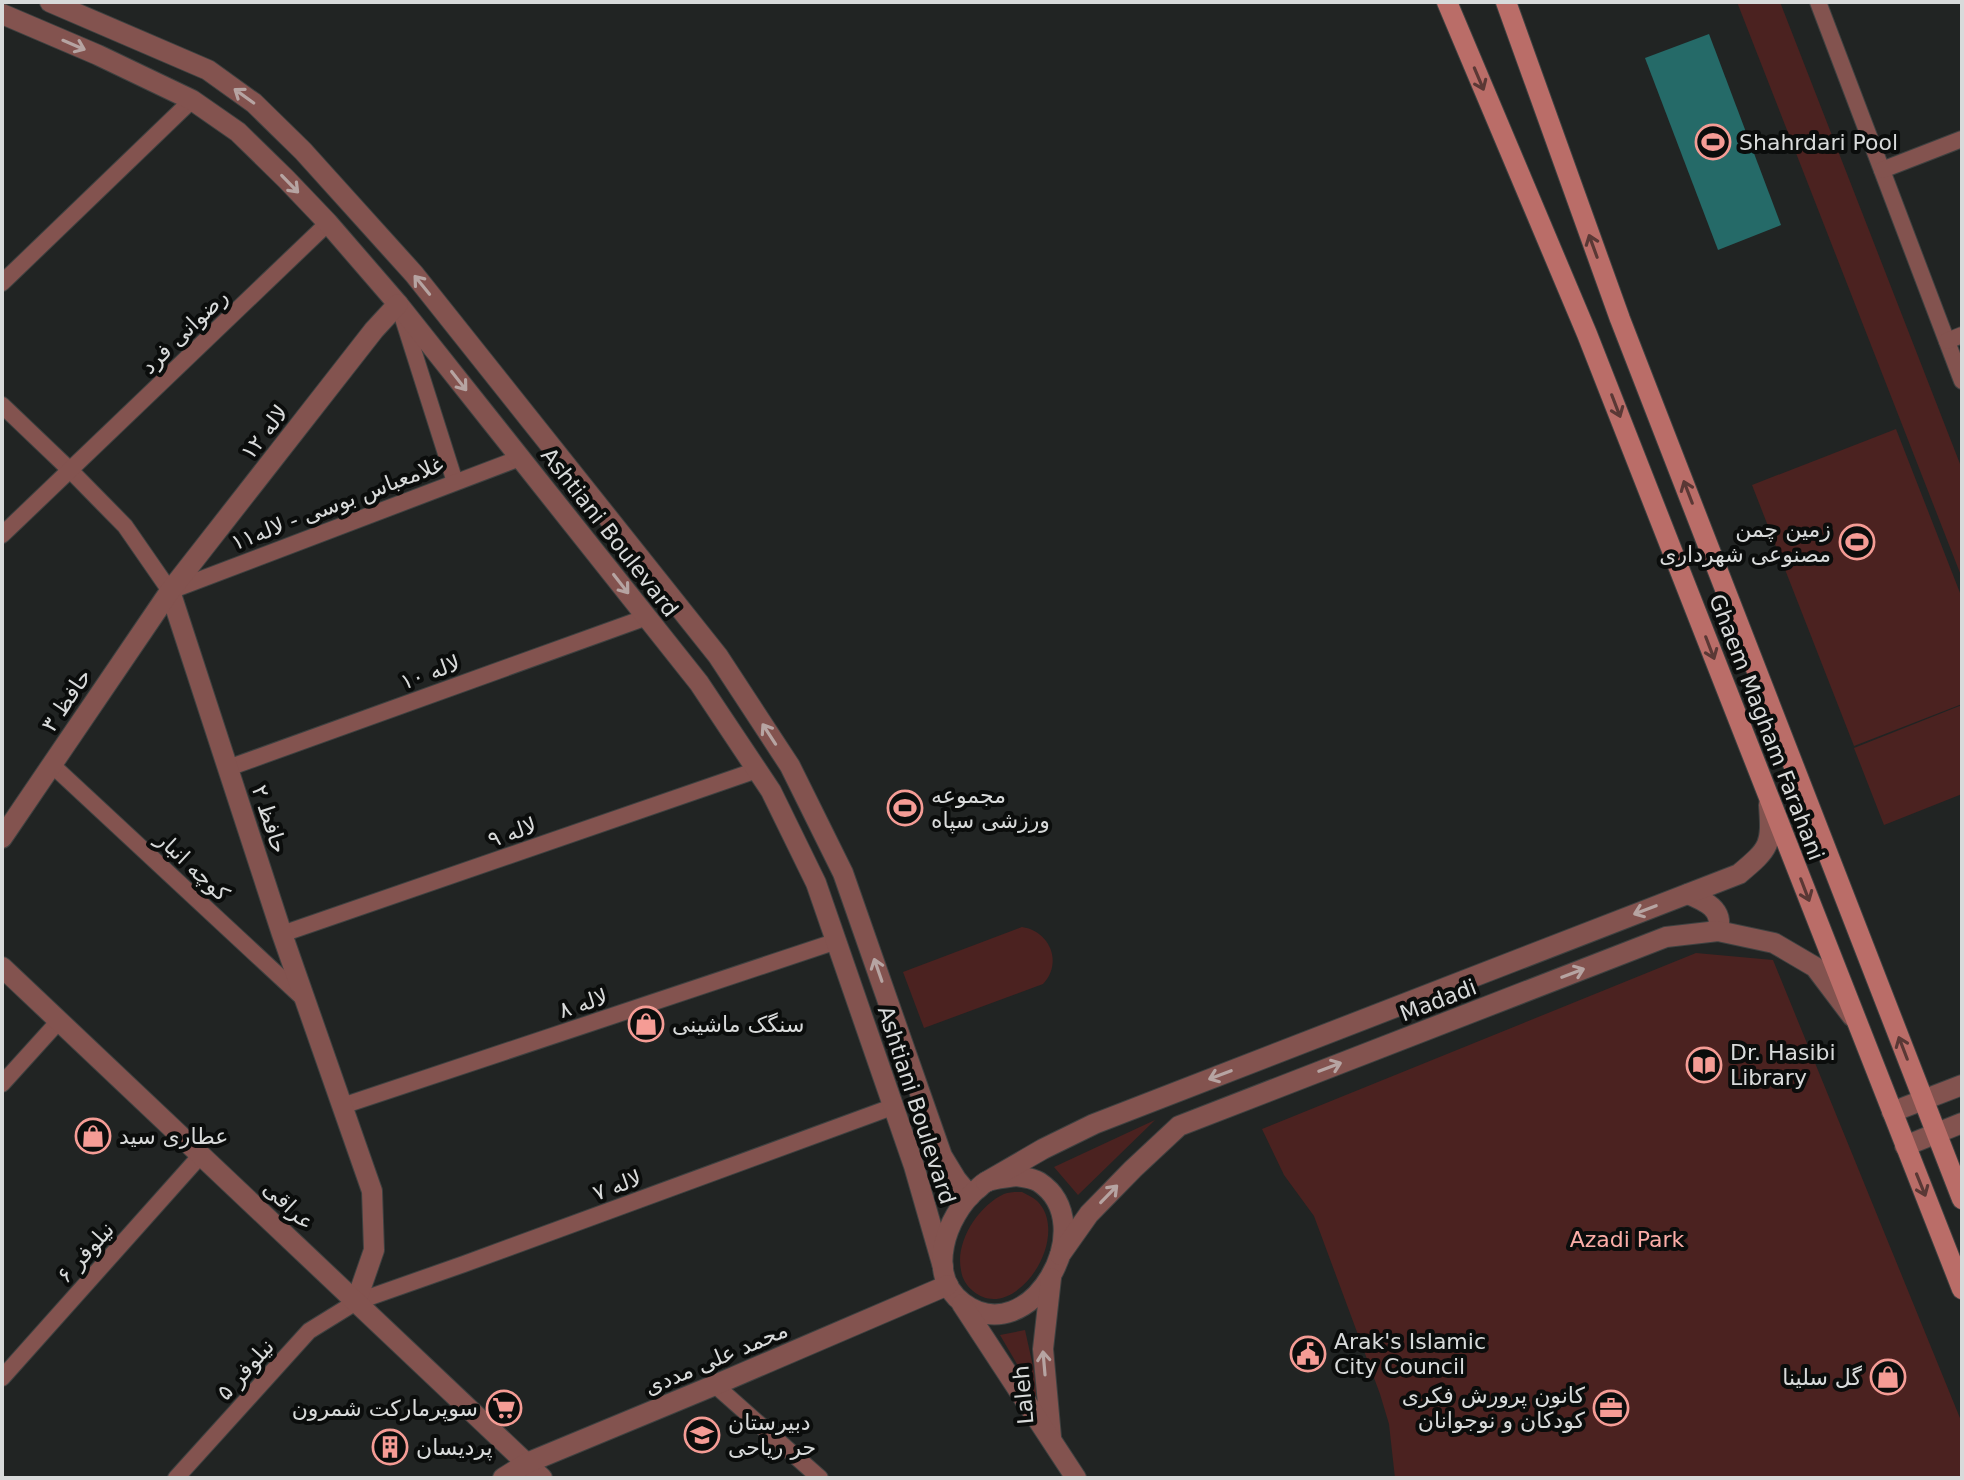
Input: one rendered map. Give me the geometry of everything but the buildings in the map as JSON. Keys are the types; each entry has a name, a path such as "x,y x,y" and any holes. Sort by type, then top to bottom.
{"main road":[{"name":"Ghaem Magham Farahani","path":"1506,2 1620,319 1962,1199"},
{"name":"Ghaem Magham Farahani","path":"1447,4 1587,334 1962,1289"}],"street":[{"name":"Ashtiani Boulevard","path":"50,2 208,70 254,103 303,151 414,274 718,656 790,766 843,873 942,1156 956,1179 978,1189"},
{"path":"1818,2 1882,170 1954,338 1962,381"},
{"name":"Ashtiani Boulevard","path":"2,14 192,100 238,132 328,223 398,304 699,683 771,791 816,883 914,1166 945,1276"},
{"path":"2,283 192,100"},
{"path":"1882,170 1962,139"},
{"name":"رضوانی فرد","path":"2,535 328,223"},
{"path":"398,304 455,482"},
{"name":"لاله ۱۲","path":"170,591 374,330 398,304"},
{"name":"حافظ ۲","path":"2,405 125,526 170,591 282,934 372,1191 374,1250 356,1302"},
{"name":"غلامعباس بوسی - لاله۱۱","path":"170,591 520,458"},
{"name":"حافظ ۳","path":"2,838 170,591"},
{"name":"لاله ۱۰","path":"228,768 647,617"},
{"name":"کوچه انبار","path":"51,764 306,1000"},
{"name":"لاله ۹","path":"282,934 757,770"},
{"name":"Madadi","path":"978,1189 1043,1149 1094,1124 1739,874 1761,855 1771,835 1769,797"},
{"path":"1688,894 1707,902 1717,912 1721,922 1718,931"},
{"name":"Madadi","path":"1060,1255 1089,1214 1179,1126 1666,937 1718,931 1774,943 1815,967 1858,1023"},
{"name":"لاله ۸","path":"342,1106 837,941"},
{"name":"عراقی","path":"2,967 542,1478"},
{"path":"2,1084 59,1021"},
{"path":"1892,1112 1962,1085"},
{"name":"لاله ۷","path":"356,1302 892,1107"},
{"path":"1905,1146 1962,1123"},
{"name":"نیلوفر ۶","path":"2,1378 201,1155"},
{"path":"1016,1176 1036,1180 1053,1193 1062,1214 1064,1234 1060,1255 1038,1295 1010,1312 992,1314 976,1311 961,1302 945,1276 944,1247 958,1211 978,1189 1016,1176"},
{"name":"محمد علی مددی","path":"503,1478 527,1463 715,1385 945,1276"},
{"name":"Laleh","path":"1051,1276 1043,1349 1052,1441"},
{"name":"نیلوفر ۵","path":"176,1478 309,1331 356,1302"},
{"name":"Laleh","path":"961,1302 1052,1441"},
{"path":"715,1385 820,1478"},
{"path":"1052,1441 1076,1478"}],"green space":[{"path":"1737,2 1780,2 1962,469 1962,578"},
{"name":"زمین چمن مصنوعی شهرداری","path":"1896,429 1962,598 1962,704 1854,746 1752,485"},
{"path":"1962,705 1962,794 1884,825 1854,748"},
{"path":"1022,927 1040,935 1050,949 1052,967 1043,984 924,1028 903,972"},
{"name":"Azadi Park","path":"1696,953 1773,960 1962,1423 1962,1478 1395,1478 1389,1424 1380,1394 1314,1216 1284,1175 1262,1129"},
{"path":"1155,1120 1078,1195 1054,1167"},
{"path":"1022,1192 1042,1207 1048,1223 1047,1241 1032,1276 1019,1289 1004,1297 988,1298 973,1291 964,1279 960,1259 965,1237 985,1207 1004,1194"},
{"path":"1025,1330 1042,1407 1000,1335"}],"water":[{"name":"Shahrdari Pool","path":"1709,34 1781,225 1718,250 1645,58"}],"place":[{"name":"Shahrdari Pool","path":"1713,142"},
{"name":"زمین چمن مصنوعی شهرداری","path":"1857,542"},
{"name":"مجموعه ورزشی سپاه","path":"905,808"},
{"name":"سنگک ماشینی","path":"646,1024"},
{"name":"Dr. Hasibi Library","path":"1704,1065"},
{"name":"عطاری سید","path":"93,1136"},
{"name":"Arak's Islamic City Council","path":"1308,1354"},
{"name":"گل سلینا","path":"1888,1377"},
{"name":"سوپرمارکت شمرون","path":"504,1408"},
{"name":"کانون پرورش فکری کودکان و نوجوانان","path":"1611,1408"},
{"name":"دبیرستان حر ریاحی","path":"702,1435"},
{"name":"پردیسان","path":"390,1447"}]}
